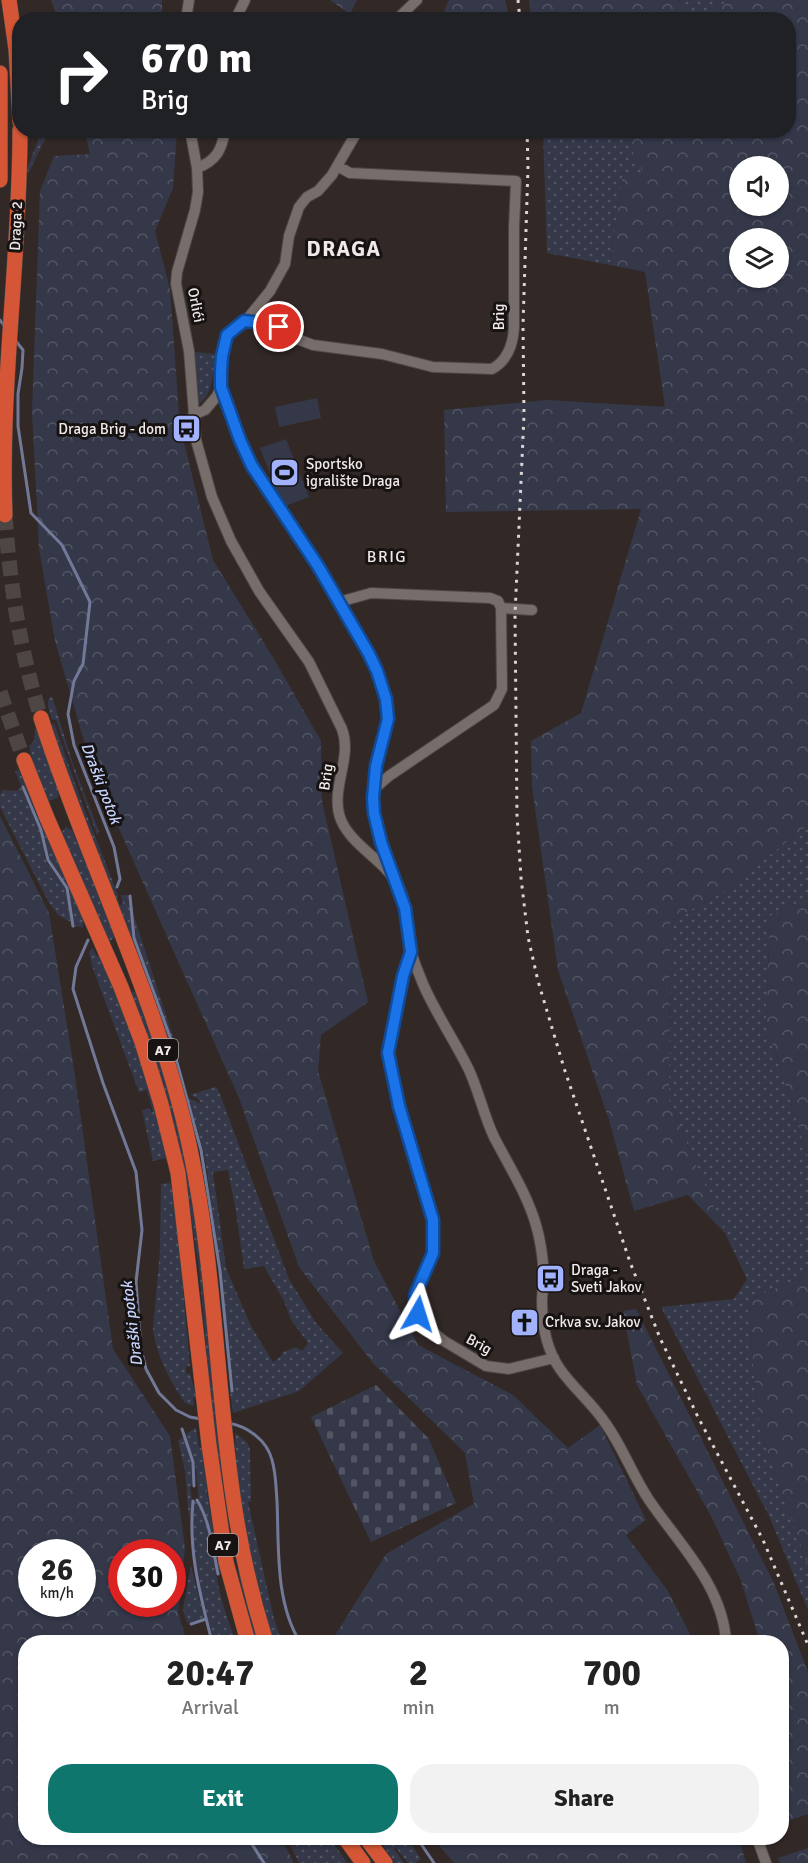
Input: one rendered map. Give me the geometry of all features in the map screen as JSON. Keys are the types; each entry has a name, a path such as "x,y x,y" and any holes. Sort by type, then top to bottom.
{"highway":[{"path":"9,0 12,21"},
{"path":"0,73 0,180"},
{"path":"20,138 20,156"},
{"path":"20,156 24,138"},
{"name":"Draga 2","path":"5,515 6,389 20,156"},
{"name":"A7","path":"41,718 72,807 157,1031 183,1118 199,1191 208,1252 226,1445 244,1560 264,1635"},
{"name":"A7","path":"24,760 121,987 142,1042 161,1104 178,1173 209,1445 226,1562 246,1635"},
{"path":"350,1845 363,1863"},
{"path":"371,1845 385,1863"}],"street":[{"path":"404,12 417,0"},
{"name":"Orlići","path":"191,138 197,168 198,192 176,284 189,351 193,415"},
{"path":"197,168 218,154 223,138"},
{"name":"Brig","path":"353,138 332,175 299,207 289,236 285,264 270,291 244,321 232,330 224,342 221,387 252,466 309,552 377,671 386,699 388,719 378,754 373,798 376,820 393,878 401,893 411,952 424,986 467,1066 492,1134 524,1193 536,1224 542,1252 544,1278 542,1312 544,1332 554,1358 560,1370 608,1426 647,1497 687,1549 704,1576 716,1602 724,1635"},
{"name":"Brig","path":"244,321 273,324 313,345 382,354 444,368 492,369 498,366 509,352 514,335 516,182 350,173 337,166"},
{"path":"193,415 212,404 221,387"},
{"name":"Brig","path":"193,415 196,440 209,488 227,533 259,591 309,662 346,740 338,791 341,821 346,830 393,878"},
{"path":"339,603 371,593 490,598 498,601 501,608 502,689 494,705 389,776 374,789"},
{"path":"501,608 532,610"},
{"name":"Brig","path":"411,952 403,976 388,1053 399,1106 433,1220 433,1253 415,1295 418,1314 423,1325 473,1360 486,1366 509,1369 554,1358"},
{"path":"760,1845 766,1863"}],"green space":[{"path":"51,0 162,0 162,12 55,12"},
{"path":"330,0 357,0 351,12 347,12"},
{"path":"449,0 505,0 508,12 444,12"},
{"path":"529,0 679,0 683,12 530,12"},
{"path":"679,0 730,0 710,12 683,12"},
{"path":"730,0 808,0 808,825 720,894 670,921 669,1101 725,1233 688,1195 634,1211 609,1120 558,970 532,787 531,741 581,713 641,509 446,512 444,410 546,400 665,407 645,272 610,265 623,172 645,176 626,138 796,138 796,12 709,12"},
{"path":"39,138 46,138 29,172 26,171"},
{"path":"87,138 177,138 173,188 155,231 170,289 180,426 213,560 321,741 322,801 368,1002 321,1035 318,1071 374,1261 418,1345 513,1395 568,1448 600,1425 646,1520 626,1535 668,1591 690,1635 335,1635 386,1554 474,1504 465,1453 372,1362 299,1267 239,1098 92,768 55,641 39,549 32,411 40,191 54,156 90,154"},
{"path":"543,138 626,138 646,177 623,172 610,265 547,253"},
{"path":"195,352 215,354 210,387 205,399 200,403 197,402 192,373"},
{"path":"317,398 321,418 279,427 275,407"},
{"name":"Sportsko igralište Draga","path":"286,439 309,497 283,507 260,448"},
{"path":"52,696 72,761 99,832 97,835 56,720 52,720 48,700"},
{"path":"54,723 120,905 123,905 121,895 128,895 133,938 174,1055 63,761 51,725"},
{"path":"37,728 60,793 57,798 49,801 33,764 29,746 34,741"},
{"path":"19,770 83,917 83,928 75,927 68,888 48,860 43,830 24,785 21,786 15,771"},
{"path":"21,787 40,831 46,861 66,889 71,922 58,915 48,901 0,807 2,790 16,791"},
{"path":"0,816 49,913 74,1069 113,1349 170,1436 184,1539 108,1539 108,1617 180,1617 185,1635 18,1635 18,1845 285,1845 294,1863 0,1863"},
{"path":"808,825 808,898 770,916 766,1023 808,1157 808,1274 747,1301 760,1431 808,1565 808,1610 770,1518 661,1307 734,1299 747,1279 669,1101 670,921 720,894"},
{"path":"66,827 72,830 115,937 109,942 61,833"},
{"path":"808,898 808,1157 766,1023 770,916"},
{"path":"133,913 179,1055 176,1055 136,938"},
{"path":"92,948 97,956 99,955 138,1054 154,1105 166,1158 153,1161 142,1110 150,1108 153,1112 147,1090 139,1092 92,966 89,952"},
{"path":"133,991 138,997 168,1089 190,1186 207,1309 223,1474 221,1477 215,1444 199,1269 187,1189 131,994"},
{"path":"215,1087 218,1089 289,1279 316,1323 343,1353 299,1391 233,1413 230,1392 233,1392 221,1275 207,1172 188,1098 202,1104 190,1095","holes":["228,1170 244,1269 264,1266 284,1301 291,1320 308,1343 302,1351 296,1347 283,1352 273,1362 251,1326 226,1268 213,1172"]},
{"path":"171,1183 190,1366 186,1367 186,1373 190,1374 197,1399 193,1397 194,1406 185,1403 170,1377 157,1349 153,1329 160,1251 161,1184"},
{"path":"808,1274 808,1565 760,1431 747,1301"},
{"path":"636,1309 773,1581 808,1672 808,1814 789,1821 789,1635 758,1635 741,1581 712,1518 637,1385 623,1311"},
{"path":"376,1385 429,1439 456,1503 371,1542 311,1417"},
{"path":"196,1427 199,1447 202,1448 221,1573 219,1574 213,1542 199,1501 195,1462 185,1435"},
{"path":"235,1433 247,1442 250,1449 251,1501 248,1502 280,1635 272,1635 260,1596 246,1532 236,1467"},
{"path":"183,1437 192,1463 193,1485 190,1487 192,1500 189,1519 185,1471 178,1441"},
{"path":"194,1501 196,1501 207,1529 220,1594 234,1635 212,1635 194,1556"},
{"path":"191,1565 204,1618 187,1623 186,1592"},
{"path":"237,1570 258,1635 254,1635"},
{"path":"290,1845 335,1845 347,1863 299,1863"},
{"path":"383,1845 412,1845 421,1859 415,1863 408,1863 396,1848 394,1849 404,1863 395,1863"},
{"path":"439,1845 741,1845 746,1863 454,1863"},
{"path":"808,1848 808,1863 780,1863 778,1858"}],"waterway":[{"name":"Draški potok","path":"0,320 5,327"},
{"name":"Draški potok","path":"15,340 23,350 18,394 18,426 31,513 62,545 90,602 83,664 74,681 68,714 74,745 114,847 120,879 117,887"},
{"path":"23,787 41,830 48,860 67,888 73,926"},
{"path":"130,896 134,938 170,1037 201,1150 220,1271 232,1391"},
{"name":"Draški potok","path":"88,940 76,967 73,989 103,1083 136,1172 142,1230 136,1282 141,1349 146,1369 159,1393 176,1410 190,1417 201,1419"},
{"name":"Draški potok","path":"228,1423 242,1427 261,1440 272,1460 276,1486 282,1592 286,1610 296,1635"},
{"path":"182,1429 193,1462 194,1486"},
{"path":"197,1500 208,1526 218,1574"},
{"path":"193,1501 194,1555 199,1589 210,1635"},
{"path":"191,1624 206,1619"},
{"path":"252,1845 264,1863"},
{"name":"Draški potok","path":"422,1845 434,1863"}],"tunnel":[{"path":"5,515 17,618 27,668 41,718"},
{"path":"0,692 24,760"}],"railway":[{"path":"518,0 519,12"},
{"path":"527,138 523,325 524,415 515,615 517,815 528,937 538,981 564,1068 630,1262 660,1338 698,1417 763,1540 808,1645"}],"place":[{"name":"Draga Brig - dom","path":"187,429"},
{"name":"Sportsko igralište Draga","path":"285,473"},
{"name":"Draga - Sveti Jakov","path":"550,1279"},
{"name":"Crkva sv. Jakov","path":"524,1322"}],"district":[{"name":"DRAGA","path":"344,249"},
{"name":"BRIG","path":"387,556"}],"route":[{"path":"279,327 273,324 244,321 227,335 222,356 221,387 252,466 309,552 369,654 386,699 388,719 376,766 374,813 381,842 405,908 411,952 403,976 388,1053 399,1106 433,1220 434,1239 428,1269 415,1295 418,1314"}]}
